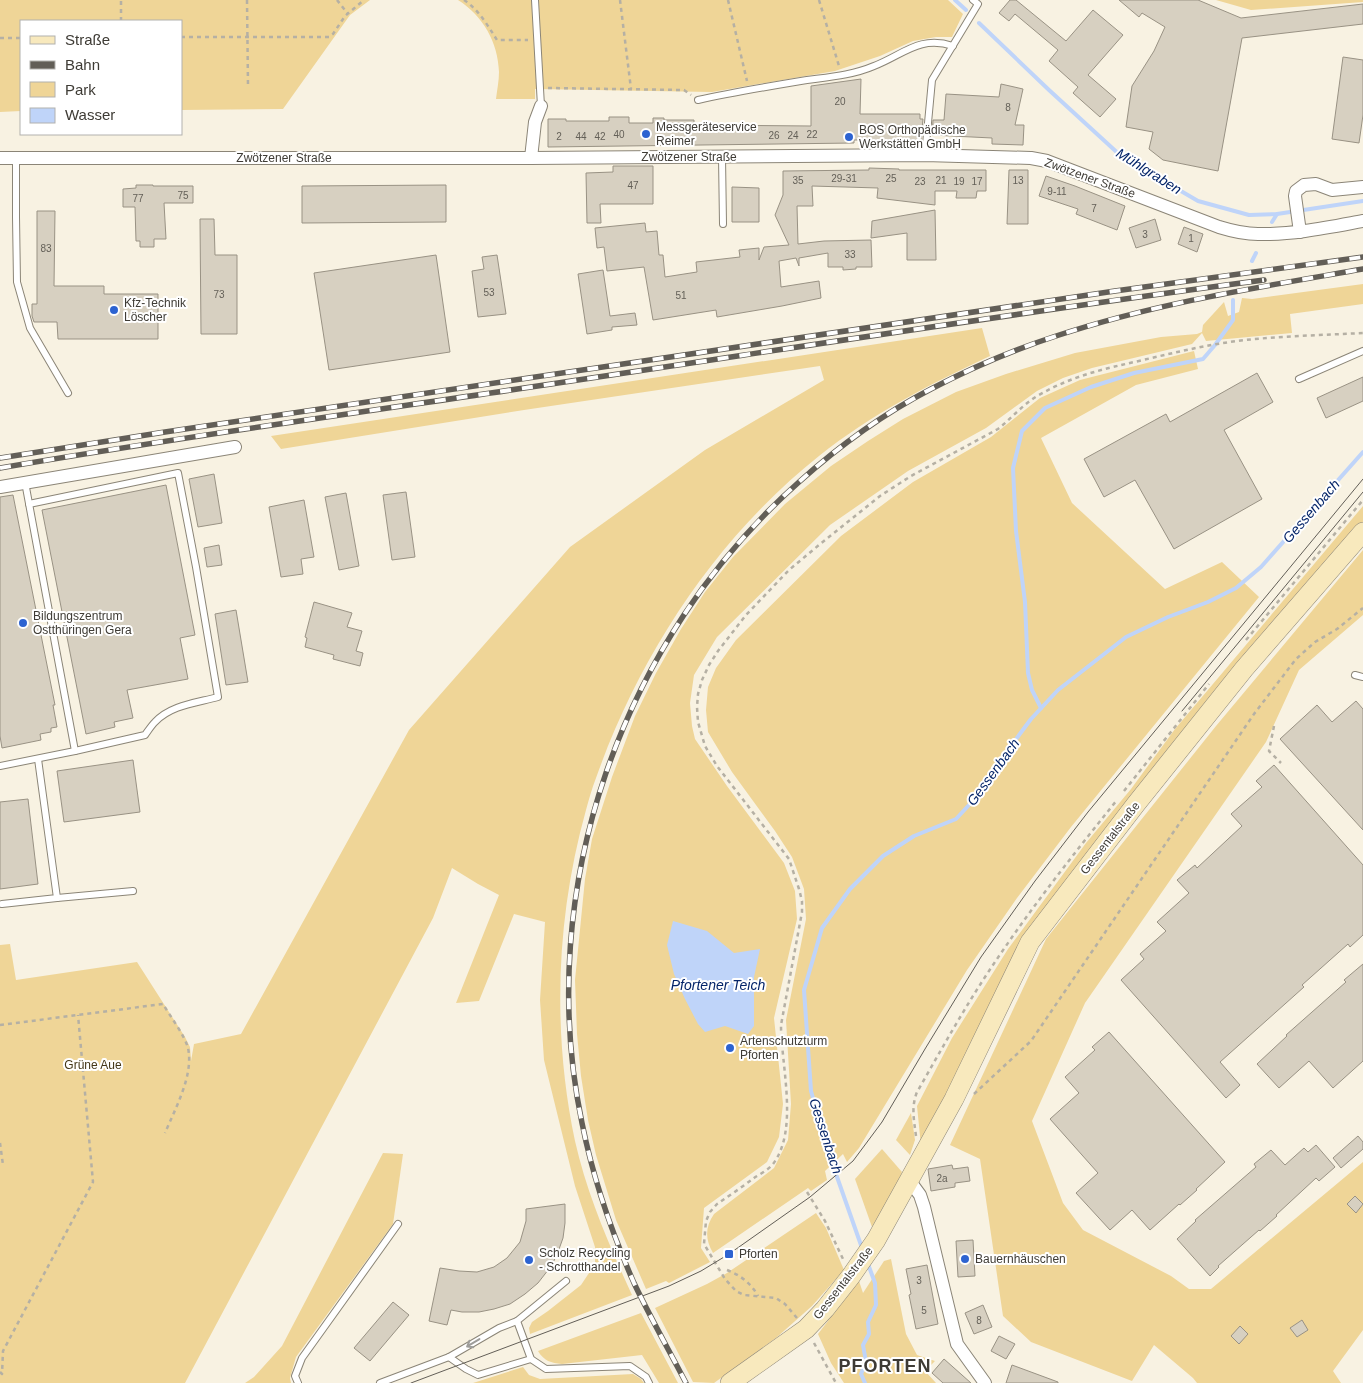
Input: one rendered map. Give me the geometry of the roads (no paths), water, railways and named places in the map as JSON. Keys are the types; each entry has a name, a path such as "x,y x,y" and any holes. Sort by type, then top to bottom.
{"main road":[{"name":"Gessentalstraße","path":"730,1383 806,1329 825,1309 850,1266 876,1240 954,1099 1030,942 1136,804 1244,669 1363,532"}],"street":[{"path":"531,158 535,122 541,106"},
{"name":"Zwötzener Straße","path":"0,158 924,156 1031,158 1047,161 1219,227 1240,232 1258,234 1299,226 1363,221"},
{"path":"1299,226 1295,196 1296,191 1304,186 1316,184 1332,190 1363,187"},
{"path":"0,487 235,447"},
{"path":"909,1180 920,1195 924,1207 957,1344 986,1383"}],"lane":[{"path":"535,0 541,106"},
{"path":"924,156 932,80 978,4 973,0"},
{"path":"698,100 842,75 874,66 914,46 942,42 953,46"},
{"path":"722,157 723,224"},
{"path":"16,158 18,282 30,328 68,393"},
{"path":"1298,380 1363,351"},
{"path":"0,766 145,736 154,723 178,707 218,697 178,473 29,504"},
{"path":"25,482 75,751"},
{"path":"1355,675 1363,677"},
{"path":"38,758 57,898"},
{"path":"2,904 133,891"},
{"path":"298,1383 295,1376 302,1358 398,1224"},
{"path":"380,1383 449,1357 499,1328 517,1321 566,1281"},
{"path":"517,1321 531,1359 546,1369 630,1366 646,1377 650,1383"},
{"path":"449,1357 478,1375 531,1359"}],"water":[{"name":"Pfortener Teich","path":"673,921 707,931 734,953 760,949 754,977 754,1026 748,1034 725,1026 705,1032 698,1024 674,974 667,945"}],"waterway":[{"name":"Mühlgraben","path":"955,0 966,10"},
{"name":"Mühlgraben","path":"979,23 1121,156 1198,201 1249,215 1277,214 1363,201"},
{"name":"Mühlgraben","path":"1272,222 1277,214"},
{"path":"1252,261 1256,253"},
{"path":"1041,708 1032,690 1028,673 1025,602 1016,531 1013,468 1022,431 1045,408 1091,387 1134,373 1203,359 1233,320 1233,300"},
{"name":"Gessenbach","path":"862,1248 830,1157 811,1091 804,990 822,928 850,889 883,856 914,836 956,819 981,792 1002,758 1031,719 1058,690 1126,637 1236,588 1261,567 1363,452"},
{"name":"Gessenbach","path":"865,1383 861,1374 866,1362 863,1345 869,1334 868,1322 876,1305 875,1283 868,1264"}],"tram line":[{"path":"411,1383 669,1286 701,1271 729,1254 810,1197 853,1161 882,1122 981,957 1035,881 1088,812 1363,479"},
{"path":"1182,711 1363,492"}],"railway":[{"path":"0,458 1115,291 1363,257"},
{"path":"686,1383 634,1283 604,1204 582,1123 570,1035 570,946 582,859 606,774 640,692 684,615 737,545 799,482 846,443 879,420 946,381 1040,341 1094,324 1208,297 1363,269"},
{"path":"0,468 216,433 921,328 1264,280"}],"place":[{"name":"Messgeräteservice Reimer","path":"646,134"},
{"name":"BOS Orthopädische Werkstätten GmbH","path":"849,137"},
{"name":"Kfz-Technik Löscher","path":"114,310"},
{"name":"Bildungszentrum Ostthüringen Gera","path":"23,623"},
{"name":"Artenschutzturm Pforten","path":"730,1048"},
{"name":"Pforten","path":"729,1254"},
{"name":"Bauernhäuschen","path":"965,1259"},
{"name":"Scholz Recycling - Schrotthandel","path":"529,1260"}],"district":[{"name":"PFORTEN","path":"885,1366"}],"park label":[{"name":"Grüne Aue","path":"93,1065"}]}
